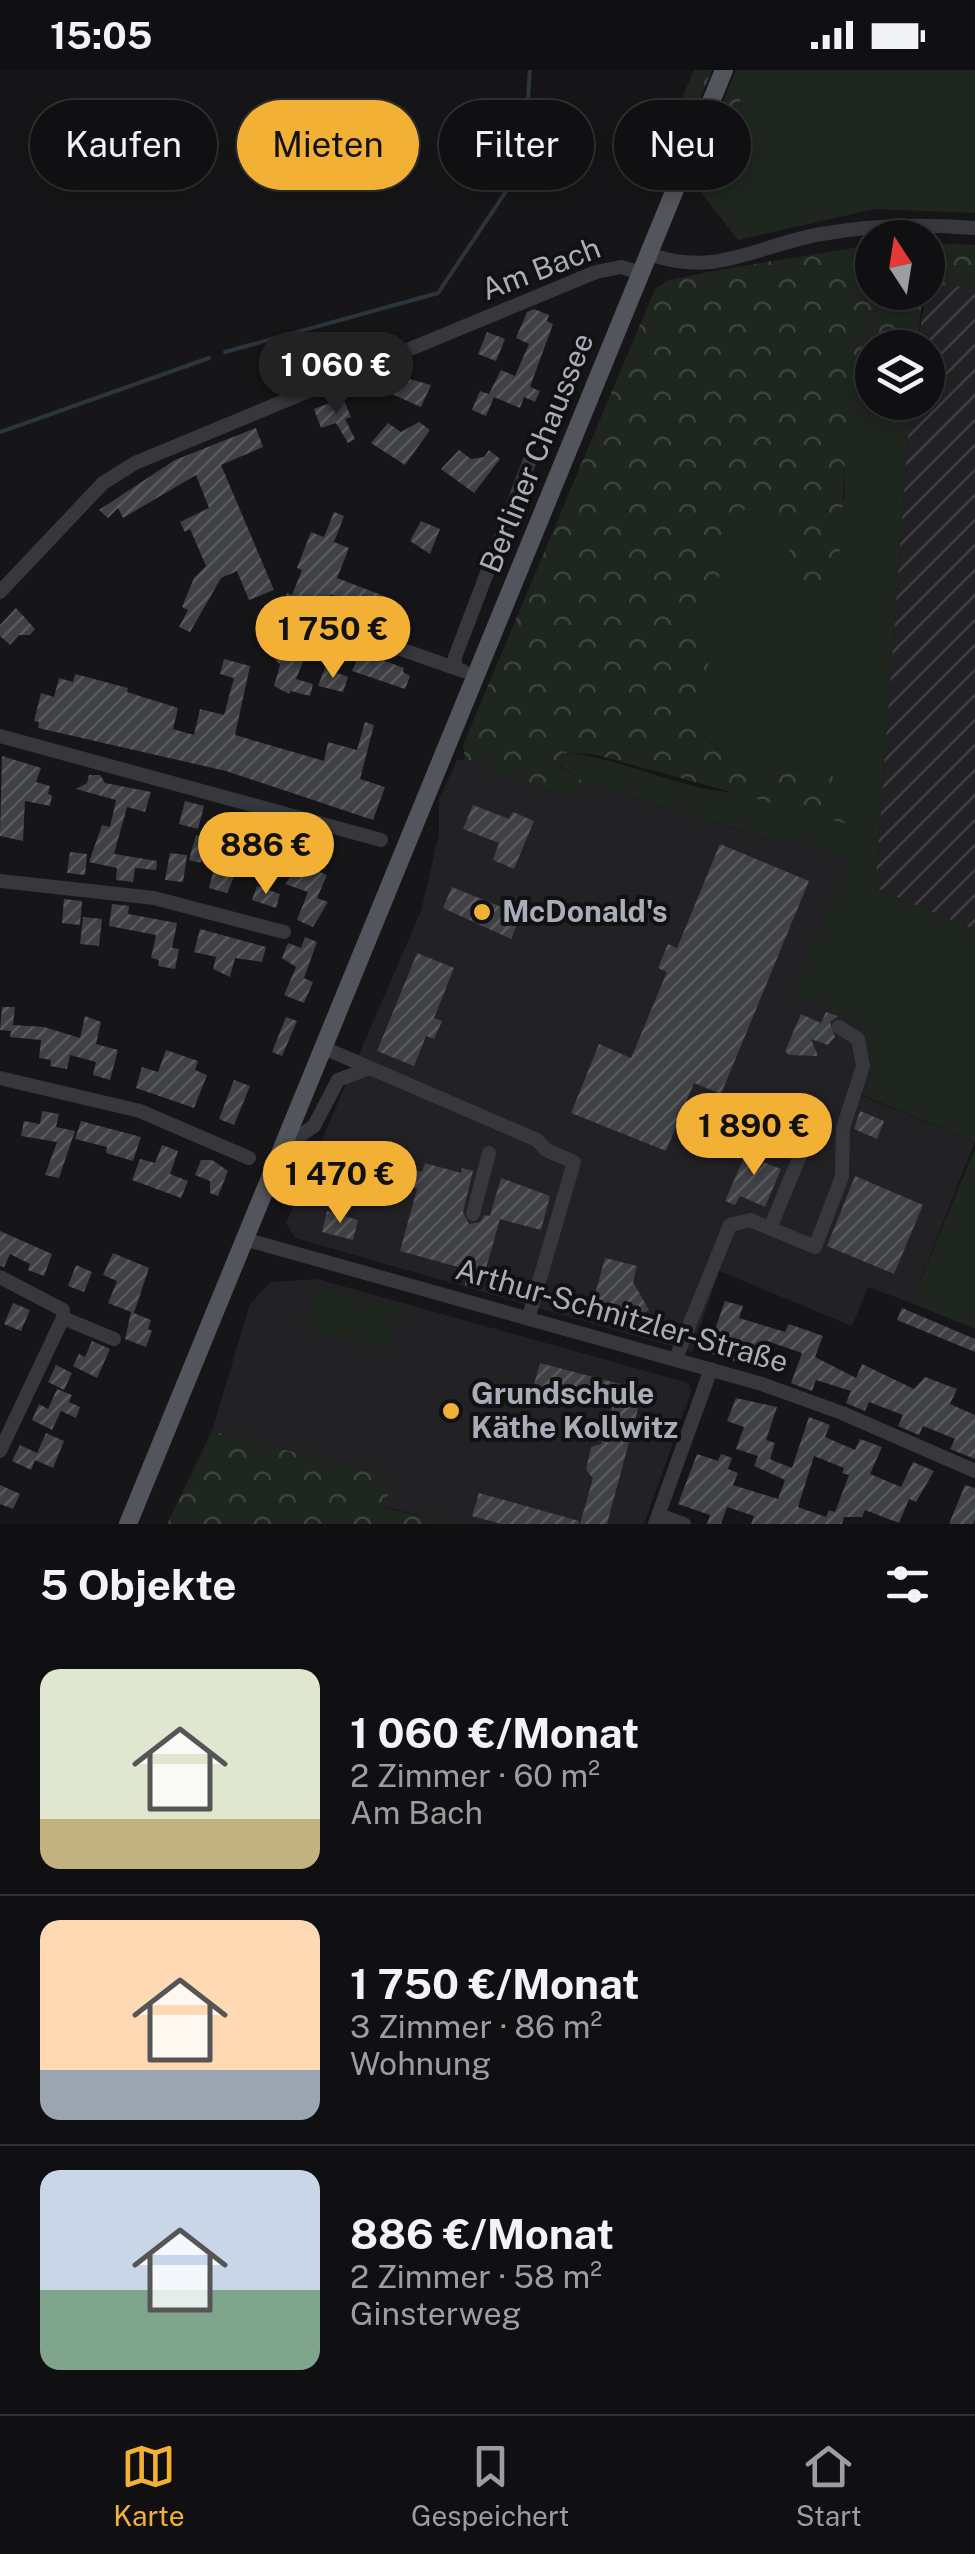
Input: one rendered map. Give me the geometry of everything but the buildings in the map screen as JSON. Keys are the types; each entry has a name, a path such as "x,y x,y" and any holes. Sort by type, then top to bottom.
{"main road":[{"name":"Berliner Chaussee","path":"128,1524 324,1048 468,668 649,254 724,70"}],"street":[{"path":"649,254 702,265 838,231 910,226 975,228"},
{"name":"Am Bach","path":"0,592 103,484 136,463 596,272 621,267 640,273"},
{"path":"468,668 455,656 530,460"},
{"path":"341,628 468,668"},
{"path":"0,736 381,840"},
{"path":"0,881 154,898 284,932"},
{"path":"676,1358 730,1225 750,1220 815,1248 842,1178 842,1128 858,1085 864,1054 852,1031 839,1027"},
{"path":"324,1048 504,1125 574,1162 529,1316"},
{"path":"282,1149 314,1126 338,1080 370,1068"},
{"path":"0,1078 140,1110 249,1158"},
{"path":"770,1228 802,1151"},
{"path":"474,1214 489,1153"},
{"name":"Arthur-Schnitzler-Straße","path":"244,1239 712,1369 842,1413 975,1471"},
{"path":"0,1276 63,1310 63,1318 0,1451"},
{"path":"63,1318 114,1339"},
{"path":"684,1524 657,1519 712,1369"}],"shaded area":[{"path":"945,286 975,287 975,930 875,888 910,420 945,420 945,330 920,330 924,310 945,310"},
{"path":"465,759 568,797 588,784 776,841 781,834 850,859 860,1022 871,1078 862,1096 975,1142 911,1303 868,1287 852,1326 719,1271 692,1352 295,1238 286,1223 421,911 439,834 439,799 457,760"},
{"name":"Grundschule Käthe Kollwitz","path":"317,1279 689,1383 691,1392 644,1524 452,1524 385,1507 391,1477 212,1431 250,1304 271,1282"}],"green space":[{"path":"694,70 712,70 700,100 681,100"},
{"path":"736,70 754,70 741,100 724,100"},
{"path":"754,70 975,70 975,213 875,209 738,240 700,191 751,190 751,100 741,100"},
{"path":"945,244 975,245 975,287 945,286"},
{"path":"855,248 855,310 921,310 919,330 855,330 855,393 845,459 838,579 804,589 768,495 741,512 704,621 710,684 692,722 738,762 768,769 830,769 848,824 593,754 562,753 559,766 588,784 569,797 465,759 463,745 655,289 669,280"},
{"path":"855,393 855,420 882,420 882,433 908,438 875,888 975,930 975,1142 862,1095 871,1078 860,1022 793,994 849,859 781,835 777,841 588,784 559,765 562,753 585,755 725,792 767,788 830,769 768,769 738,762 692,722 710,684 704,621 741,512 768,495 804,589 844,498 845,459"},
{"path":"882,420 910,420 908,438 882,433"},
{"path":"975,1148 975,1329 911,1303"},
{"path":"315,1285 402,1308 390,1352 303,1328"},
{"path":"212,1431 391,1477 385,1508 452,1524 167,1524"}],"waterway":[{"path":"225,352 438,293 509,187 524,155 530,70"},
{"path":"0,432 209,358"}],"place":[{"name":"McDonald's","path":"482,912"},
{"name":"Grundschule Käthe Kollwitz","path":"451,1411"}]}
